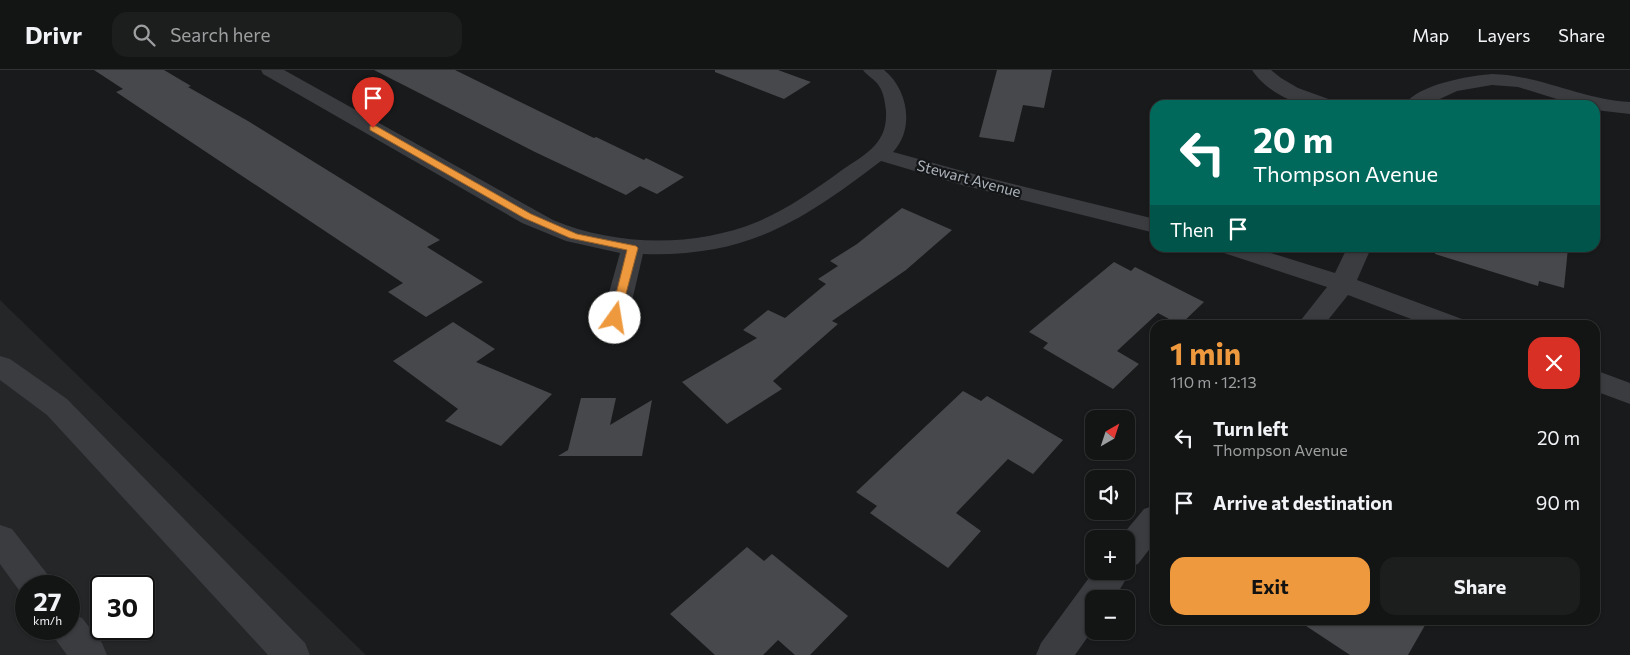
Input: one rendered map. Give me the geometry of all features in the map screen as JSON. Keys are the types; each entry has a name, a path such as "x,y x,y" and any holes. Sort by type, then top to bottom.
{"street":[{"path":"270,70 527,216 574,236 633,248 675,246 726,240 764,228 800,210 878,154 890,144 896,122 893,96 886,82 872,70"},
{"path":"1261,70 1275,83 1314,100"},
{"path":"1421,100 1429,94 1474,81 1517,82 1581,100"},
{"path":"1600,105 1609,108 1630,108"},
{"name":"Stewart Avenue","path":"878,154 970,180 1150,225"},
{"path":"615,318 633,248"},
{"path":"1244,252 1343,284 1440,320"},
{"path":"1314,320 1343,284 1357,252"},
{"path":"0,366 57,407 292,655"},
{"path":"1600,382 1630,394"},
{"path":"1135,543 1150,524"},
{"path":"0,539 28,575"},
{"path":"1054,655 1085,612"},
{"path":"77,640 89,655"}],"shaded area":[{"path":"0,300 366,655 0,655"}],"building":[{"path":"94,70 164,70 191,86 188,87 248,121 440,240 427,247 483,282 426,317 388,292 403,283 116,92 123,89"},
{"path":"374,70 455,70 594,138 596,137 644,160 646,158 684,177 657,194 640,186 626,195 535,152"},
{"path":"715,70 778,70 811,82 784,99 715,72"},
{"path":"997,70 1052,70 1044,108 1023,105 1014,142 979,137"},
{"path":"902,208 952,230 906,270 832,321 838,324 773,381 782,389 727,424 682,382 757,338 743,330 768,310 785,318 826,284 818,279 838,266 830,261 857,244"},
{"path":"1435,252 1568,252 1564,288 1539,281 1538,286 1435,254"},
{"path":"1114,262 1131,271 1135,267 1204,302 1185,320 1171,320 1158,313 1117,351 1139,364 1113,389 1043,348 1048,343 1029,332"},
{"path":"453,322 495,349 476,362 552,394 501,446 445,421 458,409 393,361"},
{"path":"963,391 981,401 987,396 1063,440 1033,474 1008,459 956,513 981,531 948,568 870,513 877,506 856,492"},
{"path":"581,398 616,398 610,425 652,400 642,456 558,456 568,450"},
{"path":"747,547 764,561 772,554 848,616 810,655 795,655 778,640 763,655 715,655 670,614"},
{"path":"1305,625 1425,625 1408,655 1350,655"}],"route":[{"path":"373,128 527,216 574,236 633,248 615,318"}]}
